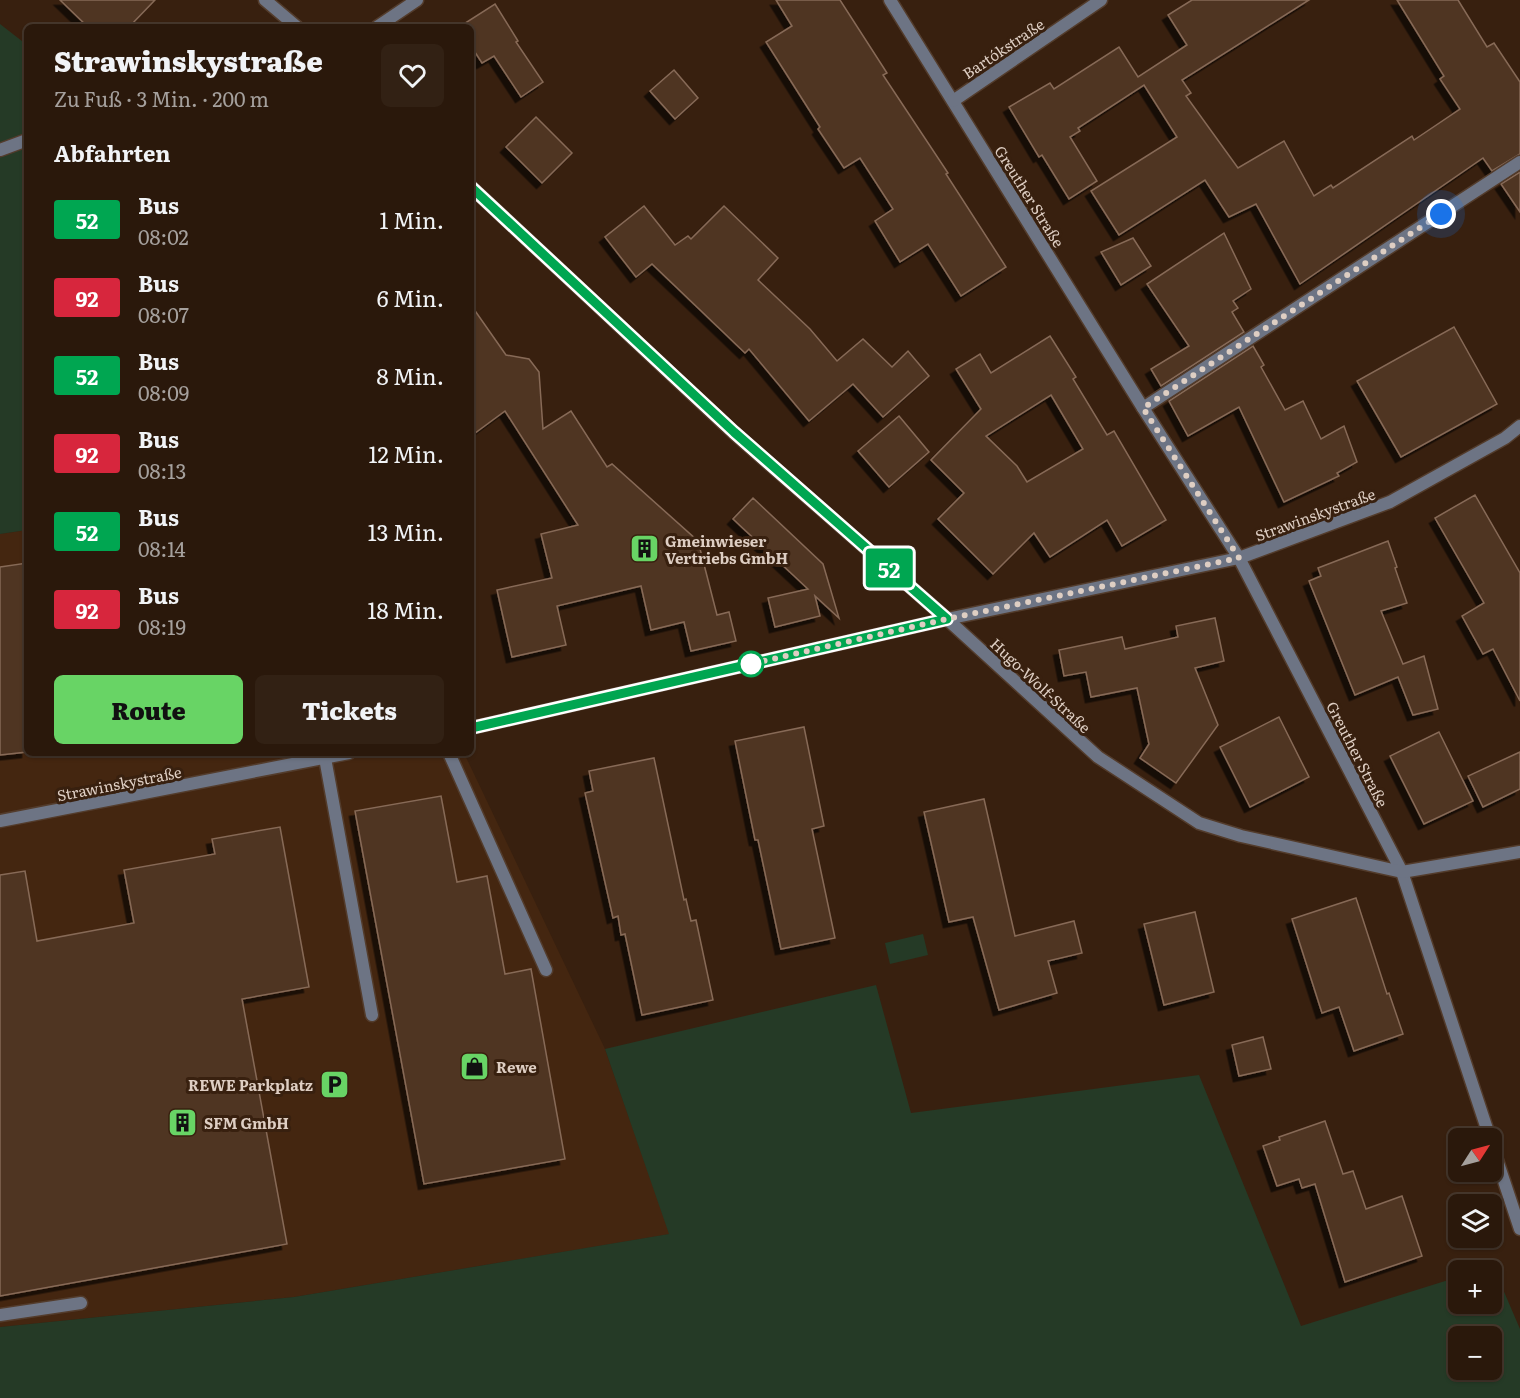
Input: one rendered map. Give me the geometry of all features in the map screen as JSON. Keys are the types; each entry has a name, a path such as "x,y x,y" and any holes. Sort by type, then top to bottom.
{"street":[{"path":"266,0 294,24"},
{"path":"381,24 417,0"},
{"name":"Greuther Straße","path":"890,0 1143,408 1239,558 1402,872 1486,1128"},
{"name":"Bartókstraße","path":"953,101 1101,0"},
{"path":"0,150 24,141"},
{"path":"1143,408 1520,162"},
{"name":"Hugo-Wolf-Straße","path":"474,190 734,432 947,619 1098,757 1199,823 1241,836 1402,872 1520,852"},
{"name":"Strawinskystraße","path":"474,727 947,619 1239,558 1390,502 1505,438 1520,426"},
{"name":"Strawinskystraße","path":"0,821 335,756"},
{"path":"450,756 546,970"},
{"path":"325,758 372,1015"},
{"name":"Greuther Straße","path":"1502,1175 1519,1224"},
{"path":"0,1315 81,1303"}],"shaded area":[{"path":"24,530 24,756 465,756 605,1049 670,1234 294,1297 0,1327 0,534"}],"green space":[{"path":"0,24 24,43 24,530 0,534"},
{"path":"923,934 928,955 890,964 885,943"},
{"path":"876,985 911,1113 1199,1075 1301,1326 1448,1280 1448,1314 1502,1314 1502,1287 1520,1329 1520,1398 0,1398 0,1327 294,1297 669,1234 605,1049"}],"building":[{"path":"60,0 155,0 132,24 85,24"},
{"path":"776,0 840,0 887,73 883,75 948,173 946,174 1006,267 961,296 928,244 900,262 875,221 893,209 860,158 844,168 766,42 792,26"},
{"path":"1192,0 1309,0 1182,80 1191,93 1186,96 1238,168 1284,141 1314,196 1331,185 1333,188 1412,136 1414,140 1460,109 1440,79 1444,76 1397,0 1458,0 1487,47 1494,43 1520,82 1520,154 1492,171 1483,158 1300,284 1256,204 1229,217 1205,180 1119,235 1091,191 1177,137 1144,85 1078,128 1080,131 1070,137 1097,181 1069,199 1042,155 1039,157 1009,107 1050,83 1054,89 1119,47 1138,77 1187,45 1168,15"},
{"path":"495,4 518,41 516,42 543,82 521,97 494,56 482,63 474,51 474,24 464,24"},
{"path":"674,70 698,98 675,119 650,91"},
{"path":"536,117 572,153 542,183 506,147"},
{"path":"1520,172 1520,212 1501,184"},
{"path":"644,206 675,245 688,236 691,239 724,206 778,258 758,280 810,329 837,361 863,339 892,367 908,351 929,376 883,417 853,384 809,421 749,349 745,353 652,264 636,277 605,237"},
{"path":"1224,233 1251,289 1233,301 1238,308 1232,312 1244,332 1161,386 1151,369 1189,346 1147,284"},
{"path":"1133,238 1151,266 1121,285 1101,252"},
{"path":"474,309 506,355 529,359 539,372 543,429 571,411 607,467 612,464 698,541 717,615 729,612 736,641 691,651 684,622 651,630 641,586 557,606 566,645 512,657 497,590 552,578 541,534 578,525 505,411 474,434"},
{"path":"1454,327 1497,404 1401,457 1357,381"},
{"path":"1050,336 1076,377 1073,379 1107,435 1114,431 1166,520 1122,546 1107,520 1050,557 1034,533 993,574 938,519 964,493 931,460 981,409 956,369 980,354 991,373","holes":["1051,395 1083,449 1027,482 1017,466 986,436"]},
{"path":"1253,346 1264,365 1261,367 1285,410 1303,401 1321,439 1344,426 1357,462 1337,473 1339,476 1284,502 1239,407 1188,436 1169,401"},
{"path":"899,416 929,452 889,487 858,451"},
{"path":"1475,495 1520,573 1520,701 1493,649 1483,654 1462,616 1484,603 1435,518"},
{"path":"753,498 823,564 839,618 815,596 820,616 775,627 768,598 808,589 733,519"},
{"path":"1388,541 1407,603 1381,611 1403,664 1424,656 1438,709 1413,715 1398,677 1355,695 1309,581 1321,576 1318,568"},
{"path":"24,563 24,752 0,755 0,567"},
{"path":"1215,618 1224,661 1195,668 1218,725 1176,783 1140,758 1149,744 1137,688 1091,697 1086,672 1064,676 1059,650 1122,637 1125,649 1178,637 1176,626"},
{"path":"1279,717 1309,777 1250,807 1220,747"},
{"path":"804,727 824,826 812,829 835,938 781,949 758,840 755,840 735,741"},
{"path":"1439,732 1473,801 1424,824 1390,756"},
{"path":"1520,752 1520,789 1483,807 1468,776"},
{"path":"654,758 684,900 686,899 691,921 696,920 713,1000 642,1015 625,934 621,935 618,916 613,918 585,793 593,791 589,771"},
{"name":"Rewe","path":"441,796 457,882 487,876 505,974 531,969 565,1159 424,1184 355,811"},
{"path":"984,799 1015,936 1074,921 1082,953 1048,961 1057,993 999,1010 973,917 949,922 924,812"},
{"path":"280,827 309,987 242,999 287,1244 0,1296 0,875 25,871 37,941 134,923 124,870 215,854 212,839"},
{"path":"1356,898 1387,994 1389,993 1403,1034 1354,1051 1339,1007 1322,1013 1292,919"},
{"path":"1195,912 1214,992 1164,1005 1144,924"},
{"path":"1263,1037 1271,1069 1239,1076 1232,1045"},
{"path":"1325,1121 1343,1174 1353,1171 1366,1209 1402,1196 1422,1256 1345,1282 1315,1184 1302,1188 1299,1179 1277,1186 1263,1146 1280,1140 1279,1137"}],"bus line":[{"name":"52","path":"474,190 734,432 947,619 474,727"}],"place":[{"name":"Gmeinwieser Vertriebs GmbH","path":"644,549"},
{"name":"Rewe","path":"475,1066"},
{"name":"REWE Parkplatz","path":"334,1084"},
{"name":"SFM GmbH","path":"183,1122"}],"route":[{"path":"751,664 742,666 947,619 1239,558 1143,408 1441,214"}]}
